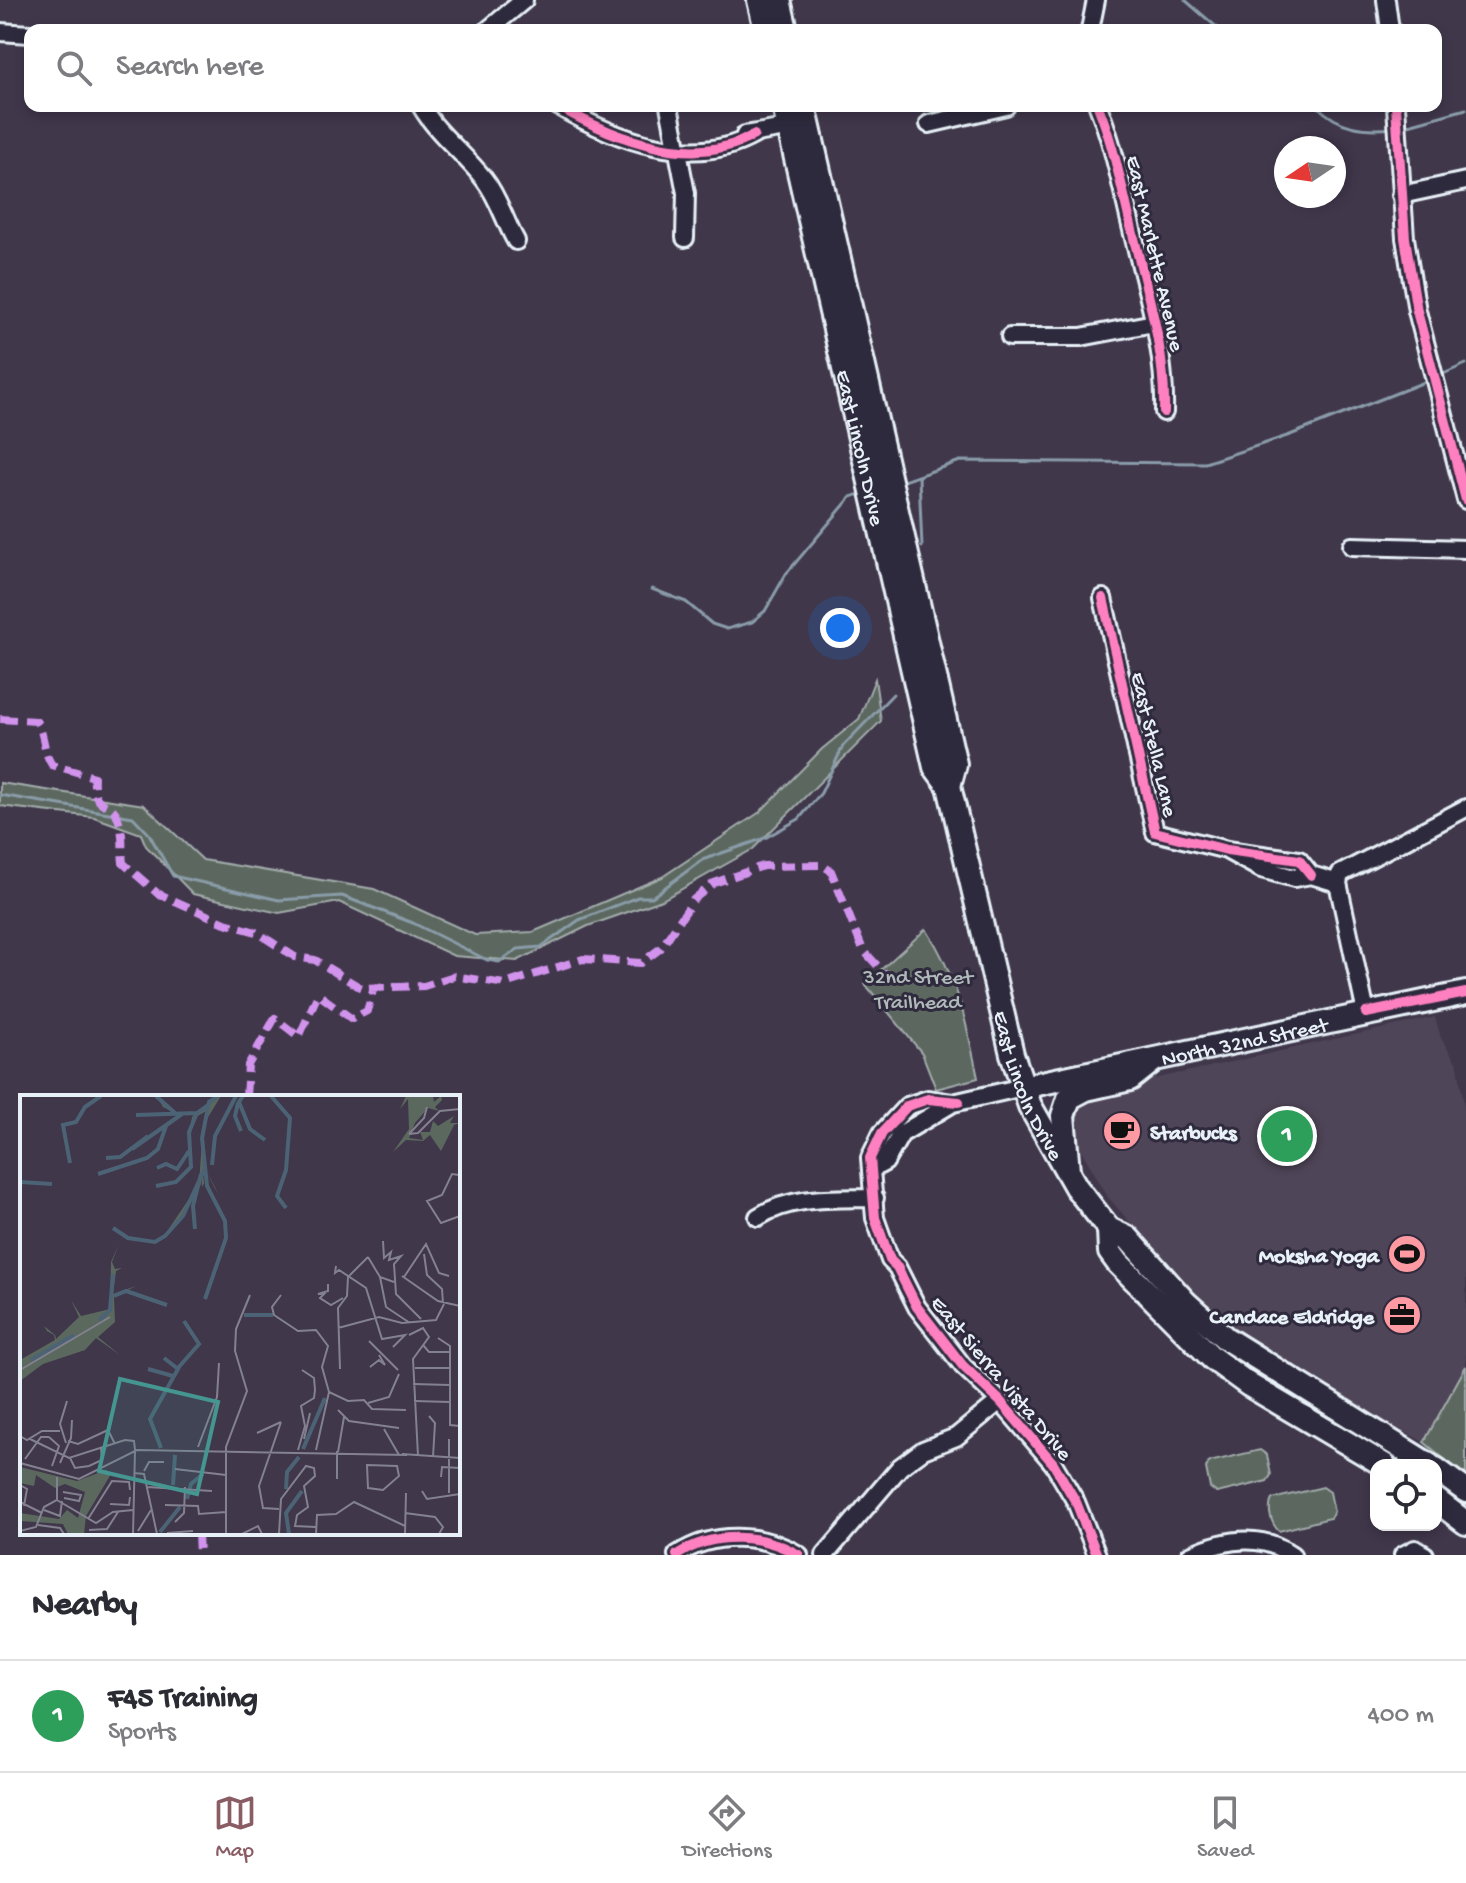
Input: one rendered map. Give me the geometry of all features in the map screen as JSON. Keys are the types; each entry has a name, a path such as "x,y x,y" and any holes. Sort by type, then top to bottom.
{"main road":[{"path":"759,0 765,24"},
{"path":"779,0 785,24"},
{"name":"East Lincoln Drive","path":"796,116 887,511 955,764 949,786 1001,1011 1023,1087 1069,1176 1109,1229 1128,1238 1186,1303 1225,1338 1419,1459"},
{"name":"North 32nd Street","path":"1023,1087 1466,993"},
{"path":"1069,1176 1063,1116 1069,1098 1086,1089 1130,1079 1157,1057"},
{"name":"East Lincoln Drive","path":"1109,1229 1110,1252 1118,1263 1212,1358 1249,1385 1374,1459"},
{"path":"1442,1473 1466,1491"},
{"path":"1442,1505 1466,1523"}],"street":[{"path":"495,24 524,0"},
{"path":"1091,24 1096,0"},
{"path":"1386,0 1389,24"},
{"path":"0,32 24,34"},
{"path":"425,112 449,145 483,177 499,201 516,241"},
{"path":"569,112 597,128 686,149 733,135 754,135 796,116"},
{"path":"671,112 686,149 685,238"},
{"path":"929,124 980,112"},
{"name":"East Marlette Avenue","path":"1100,112 1109,137 1154,323 1163,373 1164,412"},
{"path":"1396,112 1401,195 1417,311 1466,500"},
{"path":"1401,195 1466,181"},
{"path":"1010,337 1081,337 1154,323"},
{"path":"1352,546 1466,549"},
{"name":"East Stella Lane","path":"1103,598 1155,832 1227,850 1299,860 1311,875 1338,883"},
{"path":"1366,1013 1338,883 1340,874 1466,808"},
{"name":"East Sierra Vista Drive","path":"1023,1087 953,1103 901,1134 888,1138 885,1162 874,1168 875,1198 885,1215 898,1256 897,1267 917,1307 963,1366 1000,1401 1053,1463 1076,1502 1097,1555"},
{"path":"758,1217 777,1208 809,1201 875,1198"},
{"path":"825,1555 900,1467 923,1450 956,1437 1000,1401"},
{"path":"677,1555 718,1538 748,1538 788,1548 799,1555"},
{"path":"1190,1555 1241,1540 1268,1543 1292,1555"},
{"path":"1403,1555 1415,1549 1425,1555"}],"shaded area":[{"path":"1435,1017 1441,1038 1458,1065 1466,1119 1466,1366 1424,1442 1345,1401 1244,1340 1198,1301 1108,1197 1069,1129 1067,1113 1085,1094"}],"green space":[{"path":"875,679 881,721 753,849 662,900 588,926 517,961 454,956 339,902 279,913 193,894 146,846 141,834 94,817 0,806 0,783 144,805 203,860 374,889 475,935 533,932 662,877 760,812 822,749 859,719"},
{"name":"32nd Street Trailhead","path":"926,929 953,983 965,1019 978,1078 936,1089 922,1053 865,984"},
{"path":"1466,1366 1466,1477 1424,1442"},
{"path":"1260,1450 1267,1455 1271,1475 1267,1481 1217,1493 1210,1488 1206,1468 1209,1462"},
{"path":"1323,1487 1330,1492 1334,1512 1330,1518 1279,1531 1276,1528 1270,1512 1272,1499"}],"waterway":[{"path":"1185,0 1213,24"},
{"path":"1405,126 1466,109"},
{"path":"1324,112 1352,126 1394,128"},
{"path":"1441,375 1466,364"},
{"path":"901,482 960,461 1205,463 1290,435 1427,381"},
{"path":"919,477 922,547"},
{"path":"652,589 686,602 712,624 727,629 752,622 765,611 786,574 851,497 863,493"},
{"path":"0,795 133,817 149,834 173,876 279,900 342,896 413,923 487,960 499,962 518,949 541,947 579,920 638,897 652,897 702,860 765,838 799,819 821,793 843,746 893,694"}],"marked path":[{"path":"0,719 36,721 52,765 94,777 96,796 118,818 123,863 157,893 225,923 256,932 295,957 315,960 361,988 424,986 454,976 505,984 583,959 641,963 661,948 694,899 714,883 763,866 822,865 831,871 863,950 887,976"},
{"path":"246,1095 248,1065 275,1018 299,1037 318,994 352,1019 367,1011 374,987"},
{"path":"198,1535 199,1555"}],"cycle path":[{"path":"569,112 629,139 680,150 706,150 754,135"},
{"path":"1100,112 1109,136 1154,320 1162,366 1164,412"},
{"path":"1396,112 1405,238 1417,311 1466,500"},
{"path":"1103,598 1155,832 1227,850 1299,860 1311,875"},
{"path":"1366,1013 1466,993"},
{"path":"959,1102 928,1099 907,1106 882,1133 870,1158 875,1218 890,1260 897,1267 917,1307 963,1366 1000,1401 1053,1463 1076,1502 1097,1555"},
{"path":"677,1555 706,1542 738,1538 769,1542 799,1555"}],"place":[{"name":"Starbucks","path":"1122,1131"},
{"name":"F45 Training","path":"1287,1136"},
{"name":"Moksha Yoga","path":"1407,1254"},
{"name":"Candace Eldridge","path":"1402,1315"}]}
